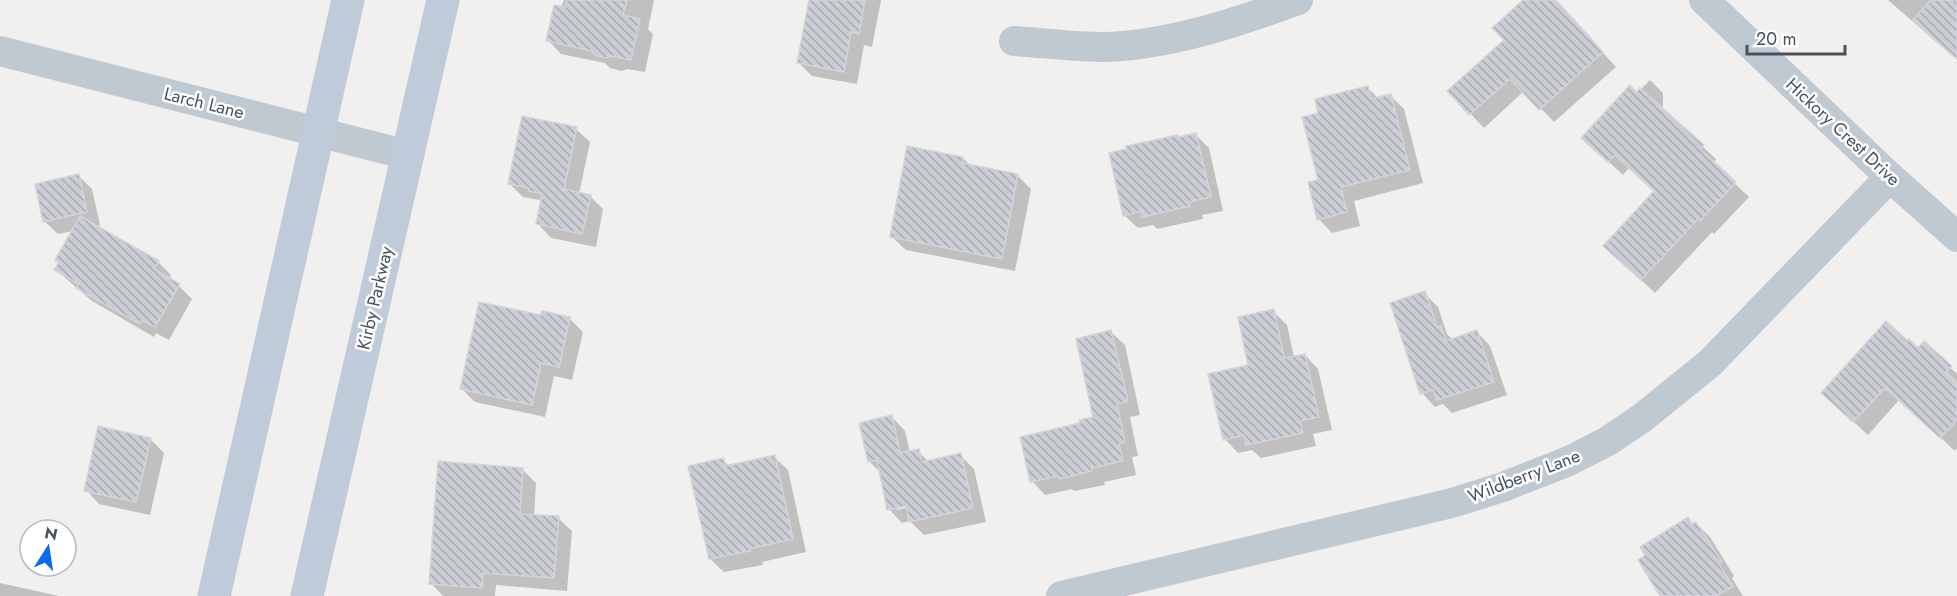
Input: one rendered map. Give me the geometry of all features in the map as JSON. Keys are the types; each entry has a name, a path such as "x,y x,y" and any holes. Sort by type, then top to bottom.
{"main road":[{"path":"214,596 348,0"},
{"name":"Kirby Parkway","path":"307,596 443,0"}],"street":[{"path":"1014,41 1107,47 1136,44 1192,34 1255,16 1298,0"},
{"name":"Hickory Crest Drive","path":"1704,0 1890,177 1957,237"},
{"name":"Larch Lane","path":"0,51 408,155"},
{"name":"Wildberry Lane","path":"1061,596 1452,503 1503,487 1569,461 1608,441 1642,418 1710,363 1890,177"}],"building":[{"path":"567,0 627,0 623,15 640,19 631,60 612,56 607,58 595,55 592,51 546,41 554,5 565,7"},
{"path":"809,0 865,0 859,34 851,32 844,72 797,63"},
{"path":"1523,0 1556,0 1603,52 1539,110 1510,79 1469,115 1447,91 1504,40 1492,28"},
{"path":"1931,0 1957,0 1957,59 1913,20"},
{"path":"1630,85 1636,92 1640,88 1704,145 1700,149 1736,182 1641,280 1603,246 1654,191 1615,155 1608,162 1581,138"},
{"path":"1368,86 1371,99 1391,94 1410,170 1341,187 1347,212 1317,220 1308,182 1318,180 1302,117 1318,113 1315,99"},
{"path":"522,116 577,127 564,189 591,195 582,234 536,224 542,194 529,191 529,188 508,184"},
{"path":"1196,133 1211,197 1189,202 1190,206 1142,217 1142,211 1123,216 1109,153 1126,149 1126,146"},
{"path":"907,146 963,157 962,163 1018,174 1002,259 890,237"},
{"path":"79,174 87,212 43,222 35,184"},
{"path":"80,216 159,261 154,269 180,284 155,327 142,320 140,324 76,288 79,284 54,270 59,262 55,260"},
{"path":"1425,291 1437,327 1441,326 1446,341 1477,330 1494,382 1437,400 1433,390 1420,394 1390,303"},
{"path":"479,302 541,315 542,311 570,317 559,367 541,363 532,405 460,389"},
{"path":"1274,309 1284,358 1305,354 1319,417 1300,421 1303,433 1246,445 1244,435 1223,440 1208,374 1248,365 1238,317"},
{"path":"1886,321 1918,348 1924,341 1952,366 1946,372 1957,383 1957,420 1940,438 1885,388 1853,422 1821,393"},
{"path":"1111,330 1128,401 1117,404 1125,442 1119,444 1123,461 1059,479 1058,476 1030,482 1020,437 1080,423 1079,420 1093,417 1076,339"},
{"path":"892,415 900,453 919,449 922,462 961,453 973,508 909,522 906,506 887,510 877,460 868,462 859,423"},
{"path":"98,426 151,438 136,502 84,491"},
{"path":"775,455 793,539 709,559 688,466 724,458 725,466"},
{"path":"438,461 523,468 520,514 559,516 554,578 483,573 482,588 429,584"},
{"path":"1688,517 1692,524 1696,522 1722,562 1719,564 1733,586 1716,596 1660,596 1638,560 1645,555 1640,547"}]}
